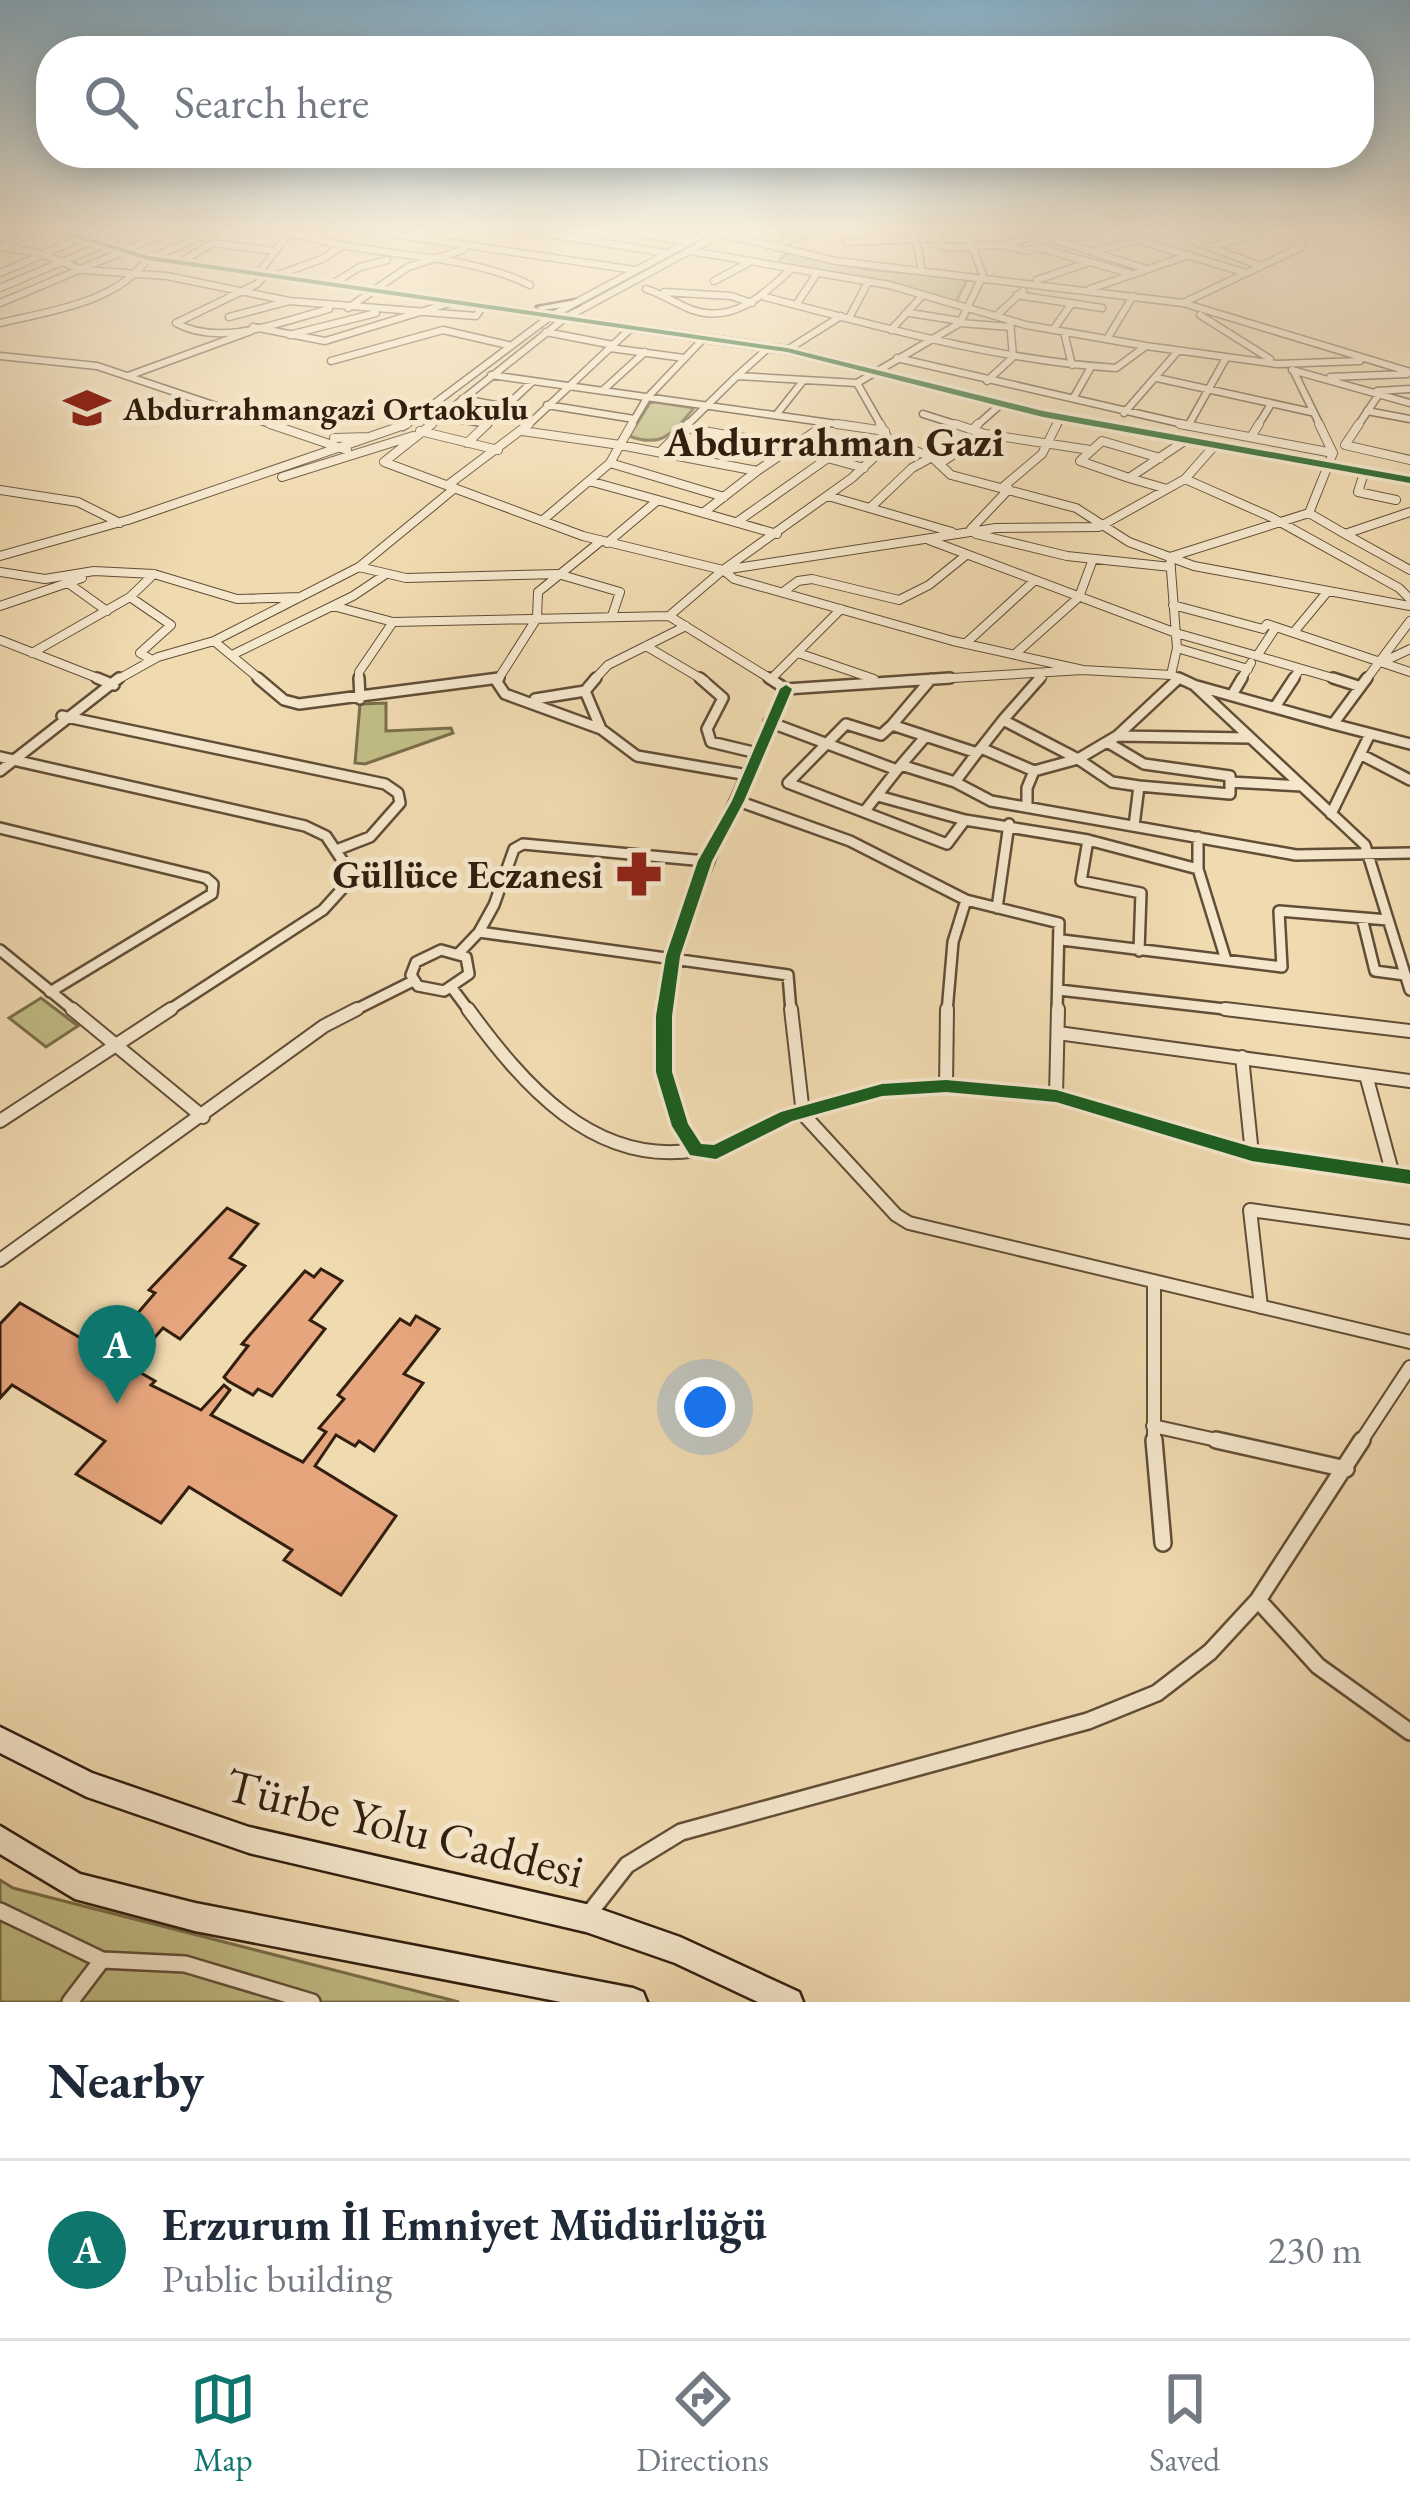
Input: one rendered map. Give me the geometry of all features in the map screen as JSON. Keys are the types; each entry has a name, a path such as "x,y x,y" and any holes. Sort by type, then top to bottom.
{"street":[{"path":"176,323 183,330 204,333 253,328 325,341 384,323"},
{"path":"127,376 271,323"},
{"path":"285,336 333,323"},
{"path":"523,323 528,331"},
{"path":"0,356 83,363 363,452 417,419 508,345 544,323"},
{"path":"384,462 553,323"},
{"path":"606,323 767,349 790,348 834,323"},
{"path":"627,323 790,348 1060,417 1215,446 1329,460"},
{"path":"868,323 1013,357 1091,368 1121,366 1146,346"},
{"path":"891,330 898,323"},
{"path":"737,376 857,383 957,323"},
{"path":"1010,323 1013,357"},
{"path":"1013,323 1277,364 1370,361"},
{"path":"1053,330 1058,323"},
{"path":"1084,336 1092,323"},
{"path":"1107,339 1116,323"},
{"path":"1209,323 1277,364 1410,403"},
{"path":"1241,323 1410,373"},
{"path":"0,771 6,758 62,716 152,660 183,645 214,641 359,567 522,431 630,328"},
{"path":"331,361 352,351 443,330 508,345"},
{"path":"545,332 684,358"},
{"path":"1064,332 1072,365"},
{"path":"543,520 610,463 647,398 703,339"},
{"path":"662,450 767,349"},
{"path":"1124,413 1178,351"},
{"path":"602,392 645,352"},
{"path":"987,381 1013,357"},
{"path":"897,358 1051,397 1074,397 1124,413 1251,437 1364,473 1408,478"},
{"path":"1188,426 1226,358"},
{"path":"1074,397 1091,368"},
{"path":"877,370 1408,478"},
{"path":"857,383 890,442 935,460 951,475 1076,508 1099,527 1170,562 1309,513 1329,460 1293,370"},
{"path":"1324,380 1410,373"},
{"path":"491,375 885,431"},
{"path":"1157,378 1311,412"},
{"path":"776,416 803,381"},
{"path":"467,442 532,382"},
{"path":"1375,393 1410,388"},
{"path":"1375,393 1345,445 1410,460"},
{"path":"462,399 507,407"},
{"path":"1251,437 1271,404"},
{"path":"547,405 634,419"},
{"path":"974,428 1000,405"},
{"path":"1367,411 1410,418"},
{"path":"923,414 986,434 1090,450"},
{"path":"440,416 488,424"},
{"path":"255,417 334,438 384,462 604,542 723,570 956,533 1099,527 1185,479 1215,446"},
{"path":"967,532 1042,454 1060,417"},
{"path":"703,512 828,423"},
{"path":"685,428 793,447 864,468"},
{"path":"522,431 662,450 758,471"},
{"path":"0,556 418,433 498,450"},
{"path":"870,508 879,503 886,488 986,434"},
{"path":"334,438 385,436"},
{"path":"1129,478 1186,440"},
{"path":"314,460 320,441"},
{"path":"1160,458 1102,441 1080,461 1168,489"},
{"path":"669,616 723,570 864,468 890,442"},
{"path":"0,490 78,502 124,521 346,449"},
{"path":"737,522 827,458"},
{"path":"610,463 724,496"},
{"path":"1364,473 1358,492 1396,500 1410,511"},
{"path":"1396,500 1408,478"},
{"path":"1185,479 1399,587 1410,602"},
{"path":"589,481 777,535"},
{"path":"828,496 956,533"},
{"path":"497,682 537,618 538,592 658,500"},
{"path":"1345,534 1410,511"},
{"path":"1309,513 1410,570"},
{"path":"967,532 1093,559 1170,562 1410,602"},
{"path":"928,538 1176,633 1358,686"},
{"path":"783,592 798,581 812,579 899,600 929,585 965,556"},
{"path":"1014,655 1079,597 1093,559"},
{"path":"892,725 1034,771 1078,759 1112,739 1174,677 1177,649 1170,562"},
{"path":"359,567 406,578 558,574 620,592 612,616"},
{"path":"723,570 734,580 965,644 1083,670"},
{"path":"0,572 45,579 100,572 154,574 237,599 303,597"},
{"path":"0,606 100,572"},
{"path":"32,653 130,597 154,574"},
{"path":"232,655 333,606 386,574"},
{"path":"965,644 1034,581"},
{"path":"68,583 107,611"},
{"path":"1294,632 1328,591"},
{"path":"130,597 171,625 140,653 152,660"},
{"path":"1174,605 1263,629 1267,624 1386,660 1410,672"},
{"path":"333,606 393,622 669,616 786,688 1083,670 1174,677 1409,742"},
{"path":"771,679 842,609"},
{"path":"1333,724 1358,686 1386,660 1410,621"},
{"path":"360,699 359,672 393,622"},
{"path":"526,700 585,691 608,665 686,626"},
{"path":"1232,695 1276,627"},
{"path":"0,640 114,685"},
{"path":"214,641 284,700 319,704 497,682"},
{"path":"646,646 716,688 723,698 707,729 711,742 757,752"},
{"path":"1177,649 1248,669"},
{"path":"1386,660 1410,649"},
{"path":"798,653 882,682"},
{"path":"1275,707 1300,669"},
{"path":"956,782 1046,672"},
{"path":"931,680 881,735 846,724 788,783 947,844 965,820"},
{"path":"497,682 505,694 601,729 637,756 748,775"},
{"path":"1194,685 1365,845 1410,990"},
{"path":"696,1150 680,1126 664,1072 664,1016 674,956 705,861 738,801 786,688"},
{"path":"585,691 601,729"},
{"path":"62,716 385,784 398,793 400,803 379,830 339,849"},
{"path":"1003,720 1112,782 1230,794 1231,776 1144,764 1112,739"},
{"path":"770,722 956,782 991,801 1296,855 1410,853"},
{"path":"1331,814 1370,734"},
{"path":"864,812 926,736"},
{"path":"1112,739 1250,738"},
{"path":"1360,754 1410,780"},
{"path":"0,1121 323,910 342,889 348,869 339,849 326,836 305,826 6,758"},
{"path":"1027,807 1034,771"},
{"path":"1230,782 1302,786"},
{"path":"1135,826 1139,786"},
{"path":"878,796 965,820 1088,840 1198,869"},
{"path":"738,801 850,841 966,900 1050,917 1060,926 1056,1096"},
{"path":"997,908 1009,824"},
{"path":"0,828 206,878 213,884 212,894 50,992"},
{"path":"1198,837 1198,869 1226,961"},
{"path":"1088,840 1081,881 1141,893 1139,951"},
{"path":"459,953 479,932 514,849 527,842 705,861"},
{"path":"946,1087 948,1010 959,915 966,900"},
{"path":"1062,940 1282,967 1279,911 1388,920"},
{"path":"1362,918 1376,971 1405,975"},
{"path":"479,932 771,970 790,977 796,1080 803,1114 896,1216 909,1223 1410,1342"},
{"path":"0,950 203,1117"},
{"path":"441,950 459,953 470,968 465,980 452,988 425,990 413,981 412,968 423,956 441,950"},
{"path":"0,1260 324,1026 413,981"},
{"path":"452,988 549,1107 654,1153 716,1152 787,1115 882,1090 946,1087 1056,1096 1252,1154 1410,1177"},
{"path":"1059,990 1410,1030"},
{"path":"1058,1033 1410,1081"},
{"path":"1242,1057 1252,1154"},
{"path":"1366,1075 1393,1175"},
{"path":"1261,1307 1250,1210 1410,1232"},
{"path":"1154,1281 1153,1426 1163,1544"},
{"path":"586,1918 620,1869 647,1847 681,1832 1121,1710 1184,1675 1258,1600 1408,1375"},
{"path":"1153,1426 1346,1469"},
{"path":"1258,1600 1318,1666 1410,1732"},
{"name":"Türbe Yolu Caddesi","path":"0,1740 87,1784 249,1840 586,1918 680,1951 789,2002"},
{"path":"0,1839 75,1886 175,1912 633,2002"},
{"path":"0,1911 102,1960 185,1964 312,2002"},
{"path":"70,2002 102,1960"}],"shaded area":[{"path":"650,403 694,408 666,436 641,440 629,436"},
{"path":"386,703 386,731 451,728 453,733 365,764 355,763 360,704"},
{"path":"41,998 78,1026 46,1047 9,1018"},
{"path":"0,1880 13,1888 459,2002 0,2002"}],"building":[{"path":"227,1208 258,1224 230,1258 245,1266 180,1339 163,1328 134,1361 128,1356 148,1330 131,1321 155,1293 149,1290"},
{"path":"321,1269 342,1281 310,1320 325,1329 272,1396 258,1389 253,1395 228,1381 224,1377 248,1346 242,1344 305,1271 314,1277"},
{"path":"20,1303 155,1381 151,1385 201,1410 224,1385 230,1390 211,1415 303,1462 326,1432 319,1428 344,1399 338,1395 400,1319 410,1325 416,1316 439,1329 404,1374 423,1383 374,1451 336,1435 315,1466 396,1516 341,1595 284,1560 292,1550 189,1487 161,1523 76,1474 105,1441 12,1385 0,1398 0,1324"}],"cycle path":[{"path":"602,323 787,350 1043,414 1410,480"},
{"path":"786,689 738,801 705,861 673,956 664,1016 664,1072 680,1126 696,1150 716,1152 787,1116 882,1090 946,1086 1056,1096 1252,1154 1410,1177"}],"place":[{"name":"Abdurrahmangazi Ortaokulu","path":"87,408"},
{"name":"Güllüce Eczanesi","path":"639,874"},
{"name":"Erzurum İl Emniyet Müdürlüğü","path":"117,1404"}],"district":[{"name":"Abdurrahman Gazi","path":"834,441"}]}
